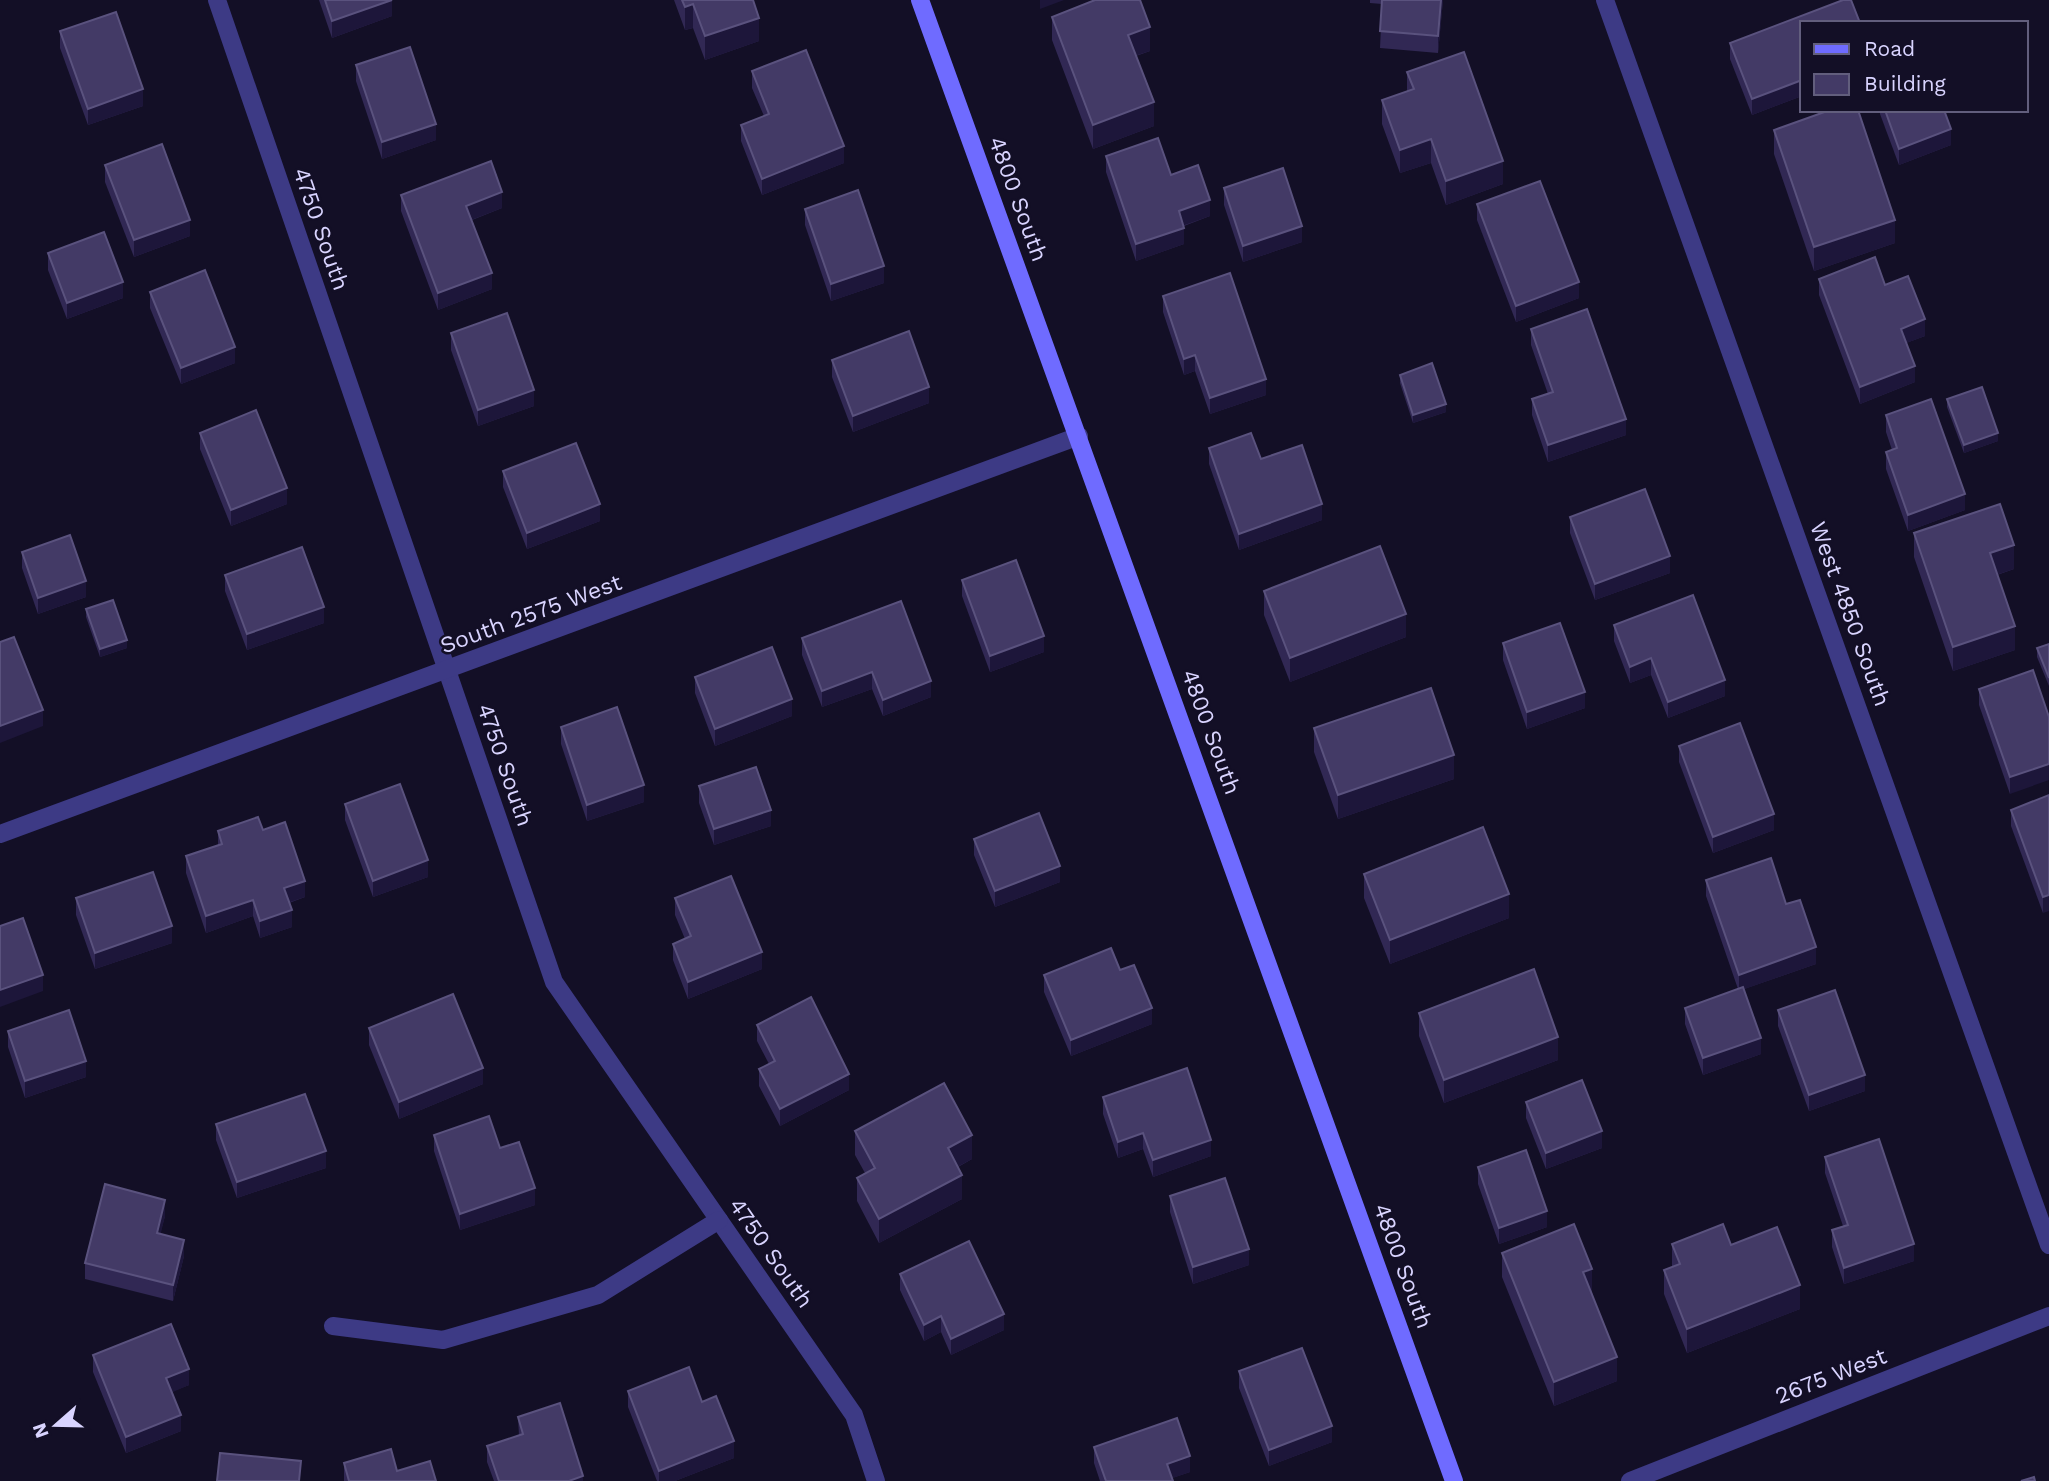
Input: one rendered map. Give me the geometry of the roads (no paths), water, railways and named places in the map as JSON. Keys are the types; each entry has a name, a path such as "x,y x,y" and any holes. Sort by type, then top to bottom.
{"main road":[{"name":"4800 South","path":"920,0 1454,1481"}],"street":[{"name":"4750 South","path":"217,0 554,982 853,1415 876,1481"},
{"name":"West 4850 South","path":"1605,0 2049,1245"},
{"name":"South 2575 West","path":"0,834 1079,436"},
{"path":"332,1326 443,1340 598,1295 719,1220"},
{"name":"2675 West","path":"1630,1481 2049,1317"}]}
